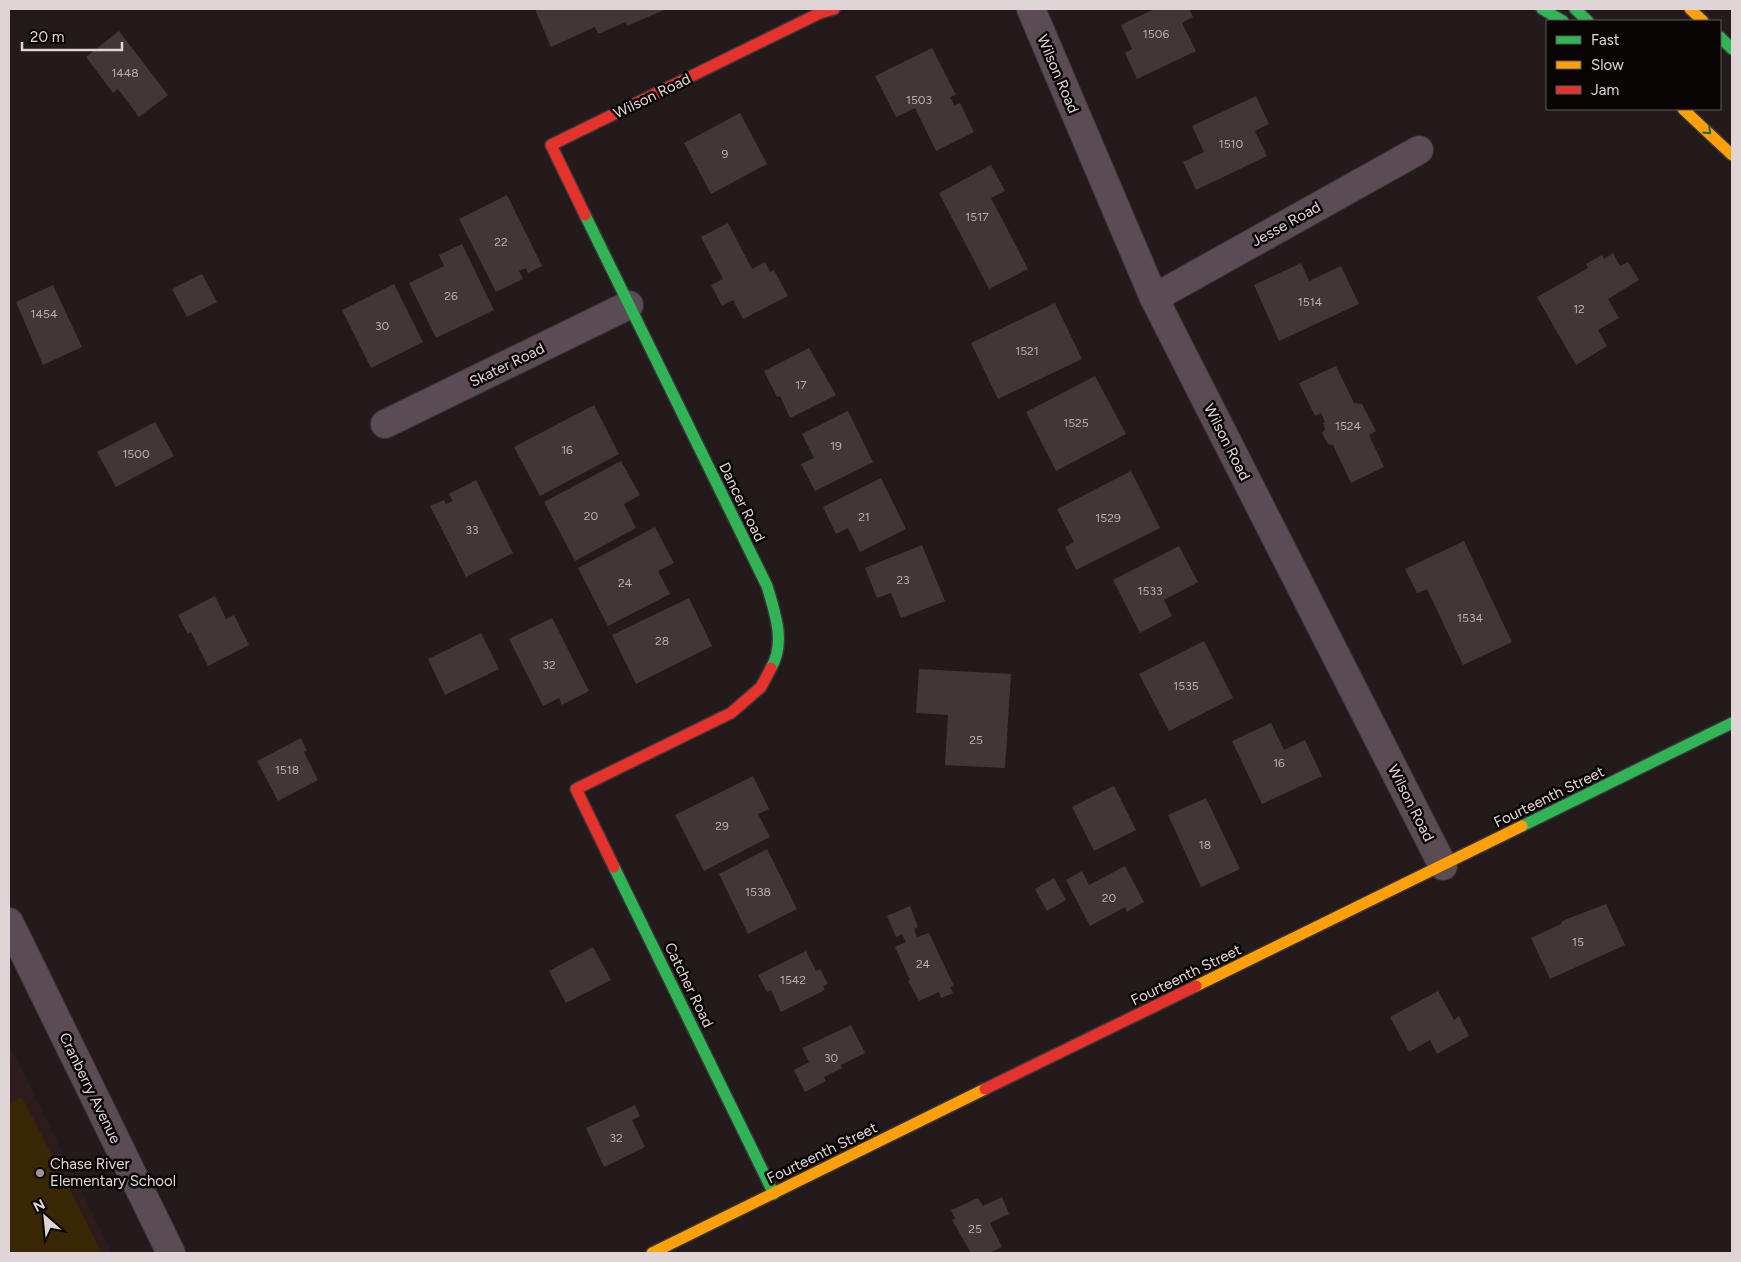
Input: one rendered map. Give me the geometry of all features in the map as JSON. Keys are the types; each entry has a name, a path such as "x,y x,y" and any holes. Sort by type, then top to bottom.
{"main road":[{"name":"Wilson Road","path":"551,146 820,13 834,9"},
{"path":"1542,9 1561,20"},
{"path":"1575,9 1587,20"},
{"path":"1690,9 1702,20"},
{"path":"1721,38 1732,49"},
{"path":"1684,110 1732,155"},
{"name":"Dancer Road","path":"551,146 767,586 778,624 776,658 761,687 731,713 576,789"},
{"name":"Fourteenth Street","path":"652,1253 1732,723"},
{"name":"Catcher Road","path":"576,789 774,1194"}],"street":[{"name":"Wilson Road","path":"1030,9 1154,298 1443,866"},
{"name":"Jesse Road","path":"1154,298 1419,150"},
{"name":"Skater Road","path":"385,424 629,305"},
{"name":"Cranberry Avenue","path":"9,922 171,1253"}],"shaded area":[{"name":"Chase River Elementary School","path":"9,1044 33,1092 112,1253 9,1253"},
{"name":"Chase River Elementary School","path":"22,1097 102,1253 9,1253 9,1104"}],"building":[{"path":"535,9 664,10 627,26 626,22 598,34 595,27 551,47"},
{"path":"1154,9 1189,9 1193,17 1182,23 1196,51 1137,79 1125,53 1132,49 1121,25"},
{"path":"119,31 168,95 139,117 118,89 113,93 86,57"},
{"path":"932,48 956,95 950,97 954,105 960,103 974,132 936,151 915,108 896,117 875,76"},
{"path":"1256,96 1269,124 1255,131 1267,156 1196,190 1183,162 1204,152 1192,126"},
{"path":"740,113 767,164 711,194 684,143"},
{"path":"991,165 1005,191 991,198 1028,269 989,289 939,193"},
{"path":"507,195 542,266 528,273 526,268 519,271 523,279 496,292 459,219"},
{"path":"728,223 752,269 765,262 770,272 774,270 788,296 743,319 733,300 722,306 711,285 723,279 701,237"},
{"path":"462,244 494,310 436,338 409,283 444,266 439,255"},
{"path":"1613,253 1620,266 1628,262 1639,280 1608,299 1619,318 1598,330 1607,346 1576,365 1537,297 1588,268 1586,264 1602,255 1604,259"},
{"path":"1301,263 1309,281 1341,266 1359,304 1279,341 1254,285"},
{"path":"202,274 217,302 187,317 172,289"},
{"path":"394,284 423,342 371,368 342,310"},
{"path":"53,285 82,347 43,365 16,302"},
{"path":"1055,303 1082,359 998,399 971,343"},
{"path":"809,348 836,395 790,418 780,396 777,397 764,371"},
{"path":"1336,366 1354,403 1362,404 1376,431 1369,435 1384,467 1351,483 1333,445 1328,444 1322,433 1325,429 1323,423 1325,422 1321,413 1315,416 1299,383"},
{"path":"1095,376 1126,434 1056,471 1026,412"},
{"path":"594,405 619,454 540,496 514,447"},
{"path":"848,411 873,462 815,491 801,464 814,458 802,434"},
{"path":"155,422 174,456 116,487 97,452"},
{"path":"621,461 640,495 624,504 636,528 575,561 544,502"},
{"path":"1131,471 1160,528 1076,570 1065,547 1074,542 1057,509"},
{"path":"881,478 906,529 860,552 848,528 836,534 823,507"},
{"path":"476,480 513,553 466,577 430,506 444,500 446,504 453,501 449,494"},
{"path":"655,527 674,563 658,571 670,594 608,626 578,568"},
{"path":"1464,541 1512,642 1463,665 1427,589 1417,593 1405,569"},
{"path":"922,545 945,601 901,618 891,593 877,598 865,568"},
{"path":"1179,546 1198,582 1164,600 1172,616 1140,633 1113,580"},
{"path":"215,596 226,619 234,615 249,645 208,666 191,632 188,634 178,615"},
{"path":"689,598 712,646 636,684 612,635"},
{"path":"552,618 589,691 562,705 559,698 543,706 509,639"},
{"path":"481,633 499,669 445,695 428,659"},
{"path":"1204,641 1233,698 1169,731 1139,674"},
{"path":"919,669 1011,674 1005,768 945,765 948,715 916,713"},
{"path":"1271,723 1284,750 1305,740 1322,776 1262,804 1232,741"},
{"path":"301,738 307,751 304,752 318,780 278,801 257,761"},
{"path":"753,776 769,809 758,814 770,837 704,871 675,815"},
{"path":"1114,786 1136,830 1094,851 1072,807"},
{"path":"1206,798 1240,869 1201,887 1168,815"},
{"path":"767,849 797,909 748,934 719,874"},
{"path":"1125,866 1144,902 1127,912 1125,907 1090,926 1066,880 1082,871 1089,885"},
{"path":"1054,878 1066,900 1047,911 1035,889"},
{"path":"1606,904 1625,945 1550,979 1531,938 1561,924 1562,921"},
{"path":"910,906 918,927 914,929 917,937 929,933 954,986 950,987 953,993 941,998 939,992 919,1001 908,981 910,980 895,947 906,942 902,934 896,937 887,916"},
{"path":"593,947 611,980 566,1003 549,971"},
{"path":"806,951 816,971 820,969 828,984 823,986 825,990 781,1012 771,990 767,992 758,975"},
{"path":"1438,991 1454,1020 1459,1016 1469,1036 1437,1054 1430,1040 1409,1052 1390,1017"},
{"path":"851,1025 865,1053 841,1065 842,1068 824,1077 826,1081 805,1092 794,1070 809,1062 802,1048"},
{"path":"635,1105 640,1116 632,1120 645,1147 604,1167 586,1128"},
{"path":"1002,1197 1009,1214 990,1223 1002,1247 989,1253 971,1253 952,1220 955,1219 951,1210 978,1198 983,1206"}],"traffic: fast":[{"path":"1542,9 1561,20"},
{"path":"1575,9 1587,20"},
{"path":"1721,38 1732,49"},
{"path":"585,215 767,586 778,628 778,648 771,668"},
{"path":"1522,826 1732,723"},
{"path":"614,867 774,1194"}],"traffic: slow":[{"path":"1690,9 1702,20"},
{"path":"1684,110 1732,155"},
{"path":"1196,986 1522,826"},
{"path":"652,1253 985,1089"}],"traffic: jam":[{"path":"585,215 551,145 820,13 834,9"},
{"path":"614,867 576,789 731,713 761,687 771,668"},
{"path":"985,1089 1196,986"}],"place":[{"name":"Chase River Elementary School","path":"40,1173"}]}
